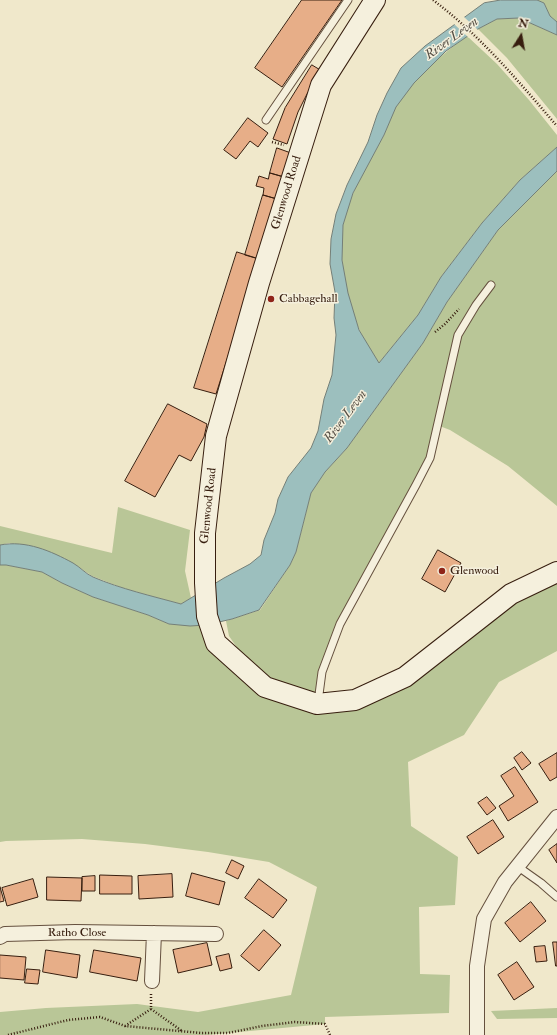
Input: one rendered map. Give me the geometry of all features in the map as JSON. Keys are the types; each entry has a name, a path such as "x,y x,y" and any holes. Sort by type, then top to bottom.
{"street":[{"name":"Glenwood Road","path":"375,0 321,85 259,283 216,436 205,533 205,583 207,616 216,643 266,687 317,704 355,700 405,677 511,594 557,572"},
{"path":"477,1035 477,966 484,919 505,882 557,817"},
{"name":"Ratho Close","path":"0,937 6,934 75,932 216,934"},
{"path":"152,981 154,933"}],"lane":[{"path":"266,120 348,0"},
{"path":"317,704 322,672 340,624 430,458 458,335 473,309 491,286"},
{"path":"517,866 557,897"}],"path":[{"path":"433,0 481,41 557,126"},
{"path":"272,142 291,147"},
{"path":"435,332 460,308 473,309"},
{"path":"151,1009 152,981"},
{"path":"125,1026 151,1009"},
{"path":"151,1009 182,1031"},
{"path":"8,1035 24,1033 68,1020 100,1017 125,1026 228,1033 262,1026 295,1022 325,1024 330,1035"}],"green space":[{"path":"537,0 557,0 557,22 550,16 544,3"},
{"path":"519,18 557,35 557,119 507,58 478,29 497,19"},
{"path":"467,36 497,64 529,100 557,135 557,147 520,180 482,223 441,277 418,315 379,363 359,329 350,304 342,264 343,225 354,191 383,137 396,106 411,86 428,68"},
{"path":"557,171 557,506 508,466 450,430 437,425 430,458 340,624 319,694 297,692 256,675 229,636 226,621 260,610 290,565 296,552 311,493 325,472 347,448 423,343 447,302 498,230"},
{"path":"118,507 190,530 185,571 191,598 181,604 125,589 92,576 74,564 9,543 0,545 0,526 112,553"},
{"path":"0,565 42,572 93,597 148,615 169,624 206,625 265,687 355,700 513,599 557,581 557,651 499,682 464,735 408,762 411,826 458,857 455,905 419,907 420,974 450,975 449,1013 325,1017 325,1024 207,1035 0,1035 0,1012 46,1008 137,1004 198,1012 291,995 317,887 269,862 208,852 145,844 82,839 0,842"},
{"path":"557,1008 557,1018 497,1019 491,1011"}],"water":[{"name":"River Leven","path":"501,0 537,0 544,3 550,16 557,22 557,35 519,18 497,19 478,29 446,51 414,83 396,107 384,135 353,193 343,225 342,260 348,293 359,330 379,363 418,315 441,277 482,223 520,180 557,147 557,171 498,230 447,302 423,343 347,448 325,472 311,493 296,552 290,565 259,610 232,619 206,625 190,626 169,624 148,615 93,597 42,572 0,565 0,545 29,545 56,554 73,563 90,576 114,585 181,604 250,564 261,555 264,540 275,513 278,499 288,477 311,448 318,431 324,399 332,375 336,335 334,318 335,292 330,264 331,239 336,214 347,185 368,142 377,115 401,68 425,46 484,3"}],"pier":[{"path":"463,16 479,31 469,38 453,23"}],"building":[{"path":"302,0 342,0 282,87 255,68"},
{"path":"312,65 322,71 307,94 298,112 287,144 273,139 285,108"},
{"path":"248,118 268,133 258,147 250,141 236,159 224,150"},
{"path":"277,148 291,153 284,177 270,173"},
{"path":"270,173 284,177 277,199 263,195 264,188 256,186 259,176 268,179"},
{"path":"263,195 277,199 259,259 245,255"},
{"path":"237,252 259,259 216,394 194,388"},
{"path":"168,404 207,424 204,437 191,461 179,455 155,497 125,481"},
{"name":"Glenwood","path":"438,550 461,563 445,592 422,579"},
{"path":"522,752 531,763 522,770 514,758"},
{"path":"557,753 557,777 550,781 539,764"},
{"path":"515,767 538,802 508,821 499,806 514,796 501,776"},
{"path":"487,797 496,808 487,815 478,803"},
{"path":"493,820 504,837 478,854 467,837"},
{"path":"557,844 557,863 549,850"},
{"path":"232,860 244,866 238,879 226,873"},
{"path":"192,873 225,882 219,905 186,896"},
{"path":"172,874 173,897 139,899 138,876"},
{"path":"100,875 132,876 132,894 100,894"},
{"path":"95,876 95,891 82,891 82,877"},
{"path":"47,877 82,878 81,901 47,900"},
{"path":"33,879 38,897 7,906 2,888"},
{"path":"259,879 287,900 273,918 245,898"},
{"path":"0,887 4,901 0,902"},
{"path":"531,902 546,921 520,942 505,923"},
{"path":"264,930 281,945 259,971 241,956"},
{"path":"553,942 557,942 557,966 556,966"},
{"path":"207,943 212,965 178,973 173,950"},
{"path":"545,946 547,961 536,962 534,947"},
{"path":"46,950 80,955 77,978 43,972"},
{"path":"94,950 141,958 137,981 90,972"},
{"path":"229,954 232,968 220,971 216,957"},
{"path":"0,955 26,957 24,980 0,978"},
{"path":"517,962 534,987 514,1000 498,975"},
{"path":"27,969 40,970 38,984 25,983"}],"place":[{"name":"Cabbagehall","path":"271,299"},
{"name":"Glenwood","path":"442,571"}]}
